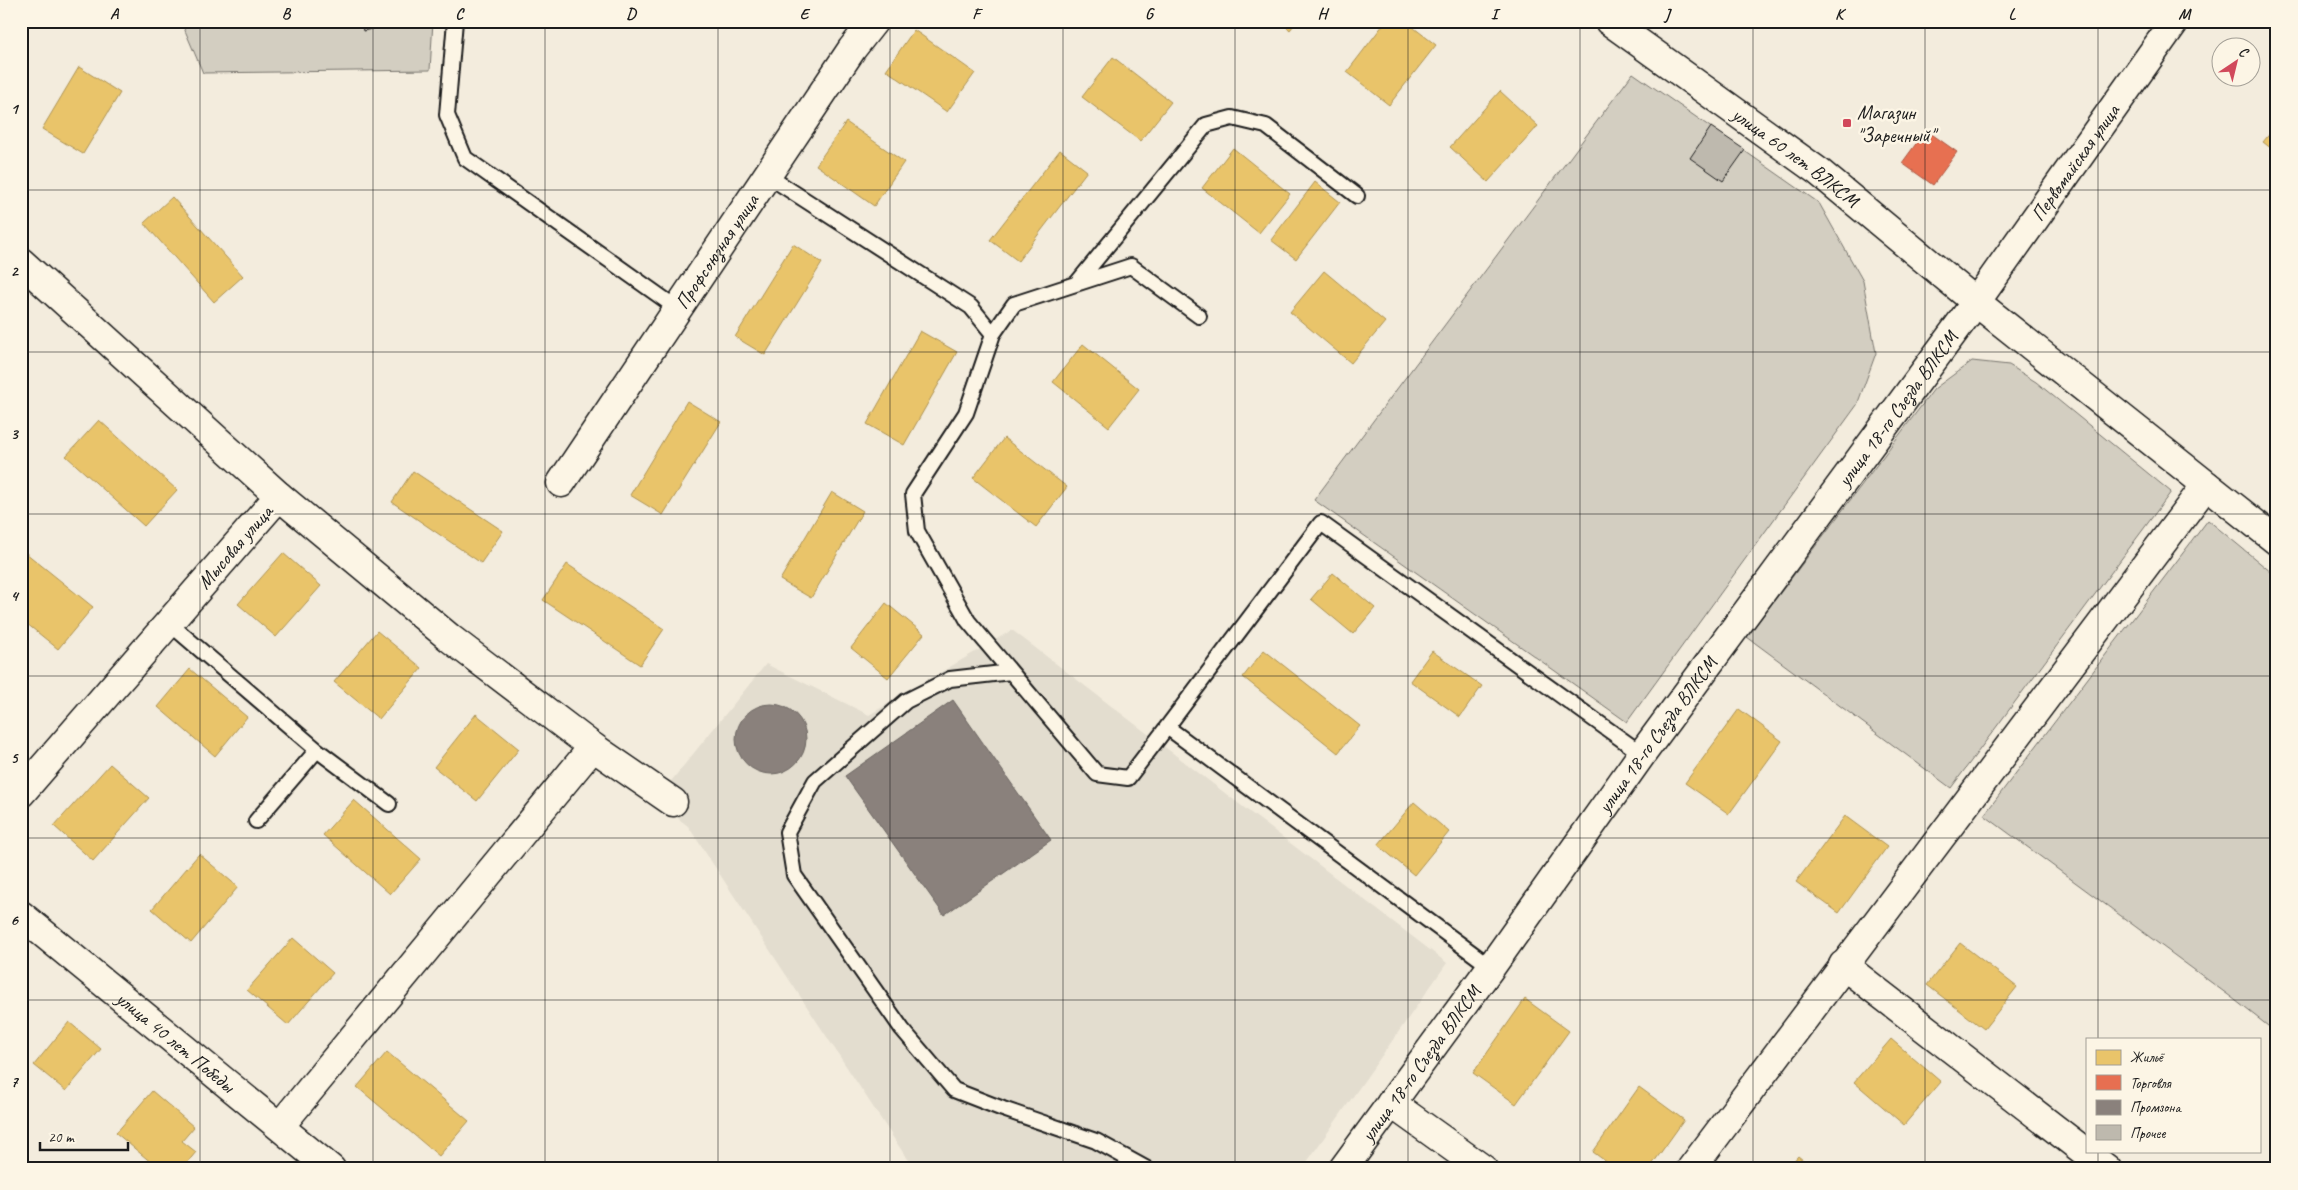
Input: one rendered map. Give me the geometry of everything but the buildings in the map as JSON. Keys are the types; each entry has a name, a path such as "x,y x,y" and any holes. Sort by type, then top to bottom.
{"street":[{"name":"Профсоюзная улица","path":"561,483 874,21"},
{"name":"Первомайская улица","path":"1976,302 2175,21"},
{"name":"улица 60 лет ВЛКСМ","path":"1623,25 1819,172 1976,302 2277,541"},
{"name":"Мысовая улица","path":"21,262 279,496 21,793"},
{"name":"улица 18-го Съезда ВЛКСМ","path":"1343,1169 1491,967 1642,754 1976,302"},
{"path":"1691,1169 2206,485"},
{"path":"279,496 451,639 593,747 673,802"},
{"path":"280,1126 593,747"},
{"name":"улица 40 лет Победы","path":"21,915 331,1169"},
{"path":"1843,965 2107,1169"},
{"path":"1391,1103 1483,1169"}],"lane":[{"path":"454,21 447,115 464,158 678,309"},
{"path":"1076,284 1206,125 1232,118 1266,126 1358,196"},
{"path":"768,176 971,307 993,334"},
{"path":"1199,316 1132,266 1014,304 993,334 966,413 913,494 917,531 968,621 1097,774 1128,778 1321,523 1642,754"},
{"path":"169,623 317,750 388,804"},
{"path":"1011,672 950,679 906,701 815,781 787,832 794,875 902,1030 954,1090 1096,1141 1147,1169"},
{"path":"1167,727 1491,967"},
{"path":"256,821 317,750"}],"shaded area":[{"path":"181,21 433,21 430,70 203,73"},
{"path":"1633,73 1819,203 1863,281 1876,353 1857,405 1627,722 1314,500"},
{"path":"1972,361 2009,365 2036,382 2171,492 1951,788 1747,637 1934,389"},
{"path":"2208,520 2277,577 2277,1033 1984,815"},
{"path":"1012,630 1447,963 1302,1169 918,1169 906,1157 688,826 655,801 766,664 869,715"}],"place":[{"name":"Магазин \"Заречный\"","path":"1847,123"}]}
